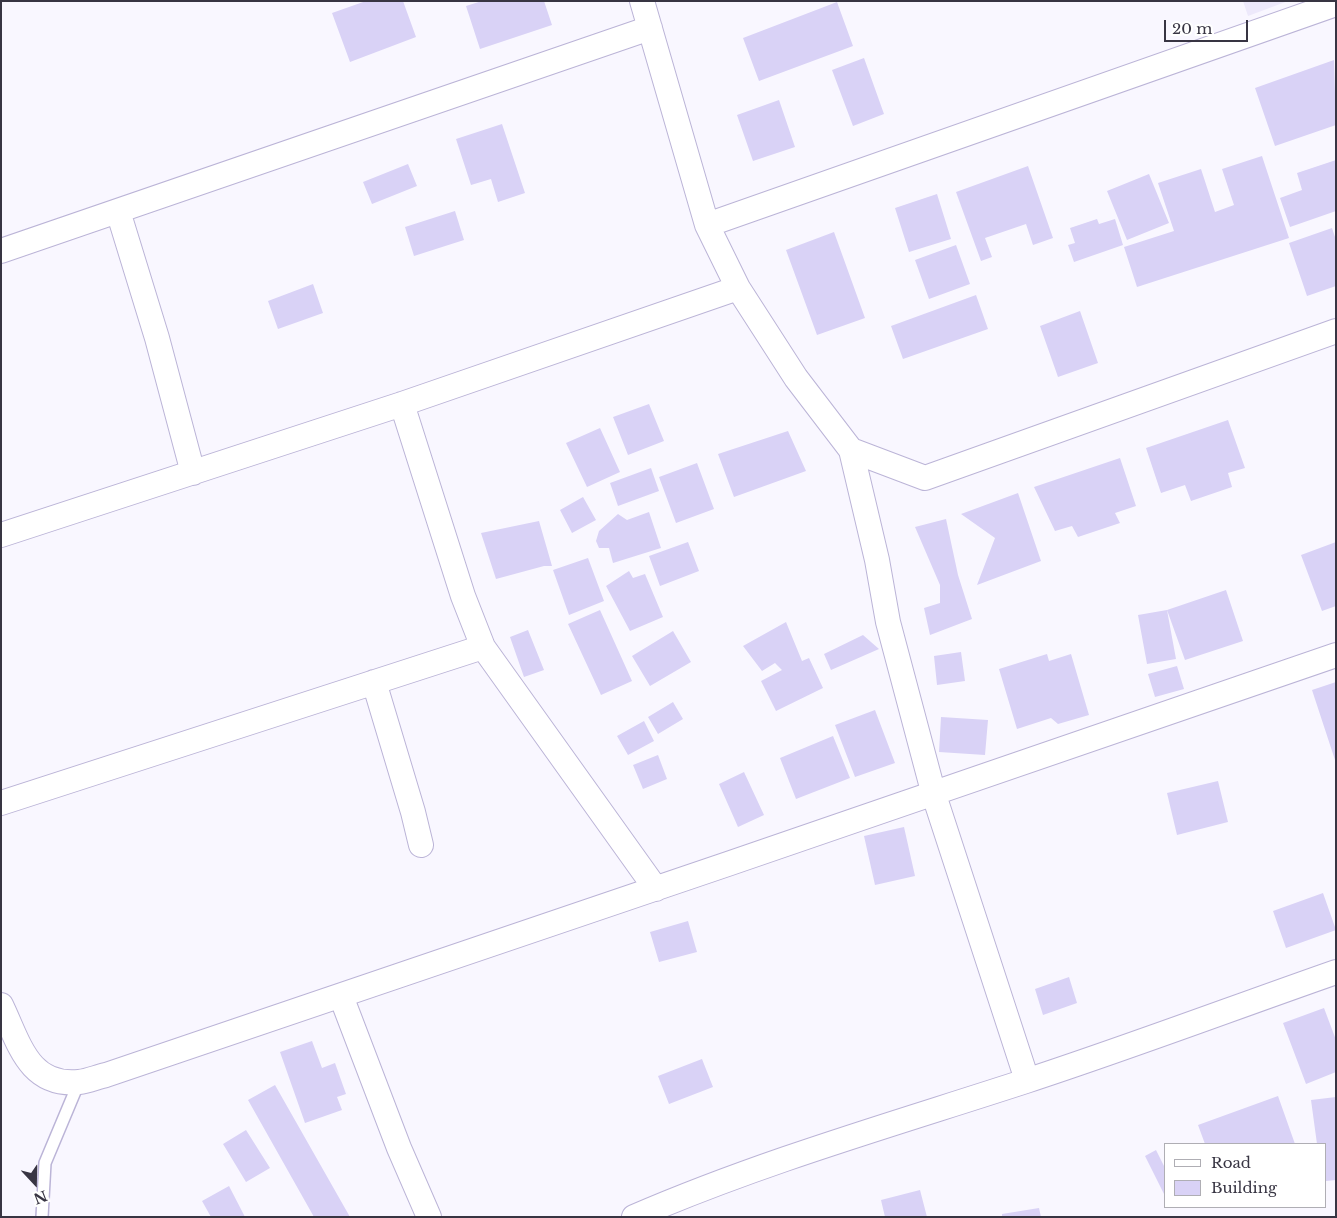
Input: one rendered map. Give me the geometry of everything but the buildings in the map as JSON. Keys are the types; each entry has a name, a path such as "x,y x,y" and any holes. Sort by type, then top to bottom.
{"street":[{"path":"642,1 707,225 738,288 796,378 851,450 877,560 888,622 934,795 1027,1080"},
{"path":"707,225 1336,4"},
{"path":"1,251 650,28"},
{"path":"118,212 157,338 193,472"},
{"path":"1,535 402,404 738,288"},
{"path":"851,450 925,478 1336,331"},
{"path":"402,404 464,596 483,646 656,889"},
{"path":"1,803 483,646"},
{"path":"1,1005 28,1062 40,1073 56,1080 79,1082 106,1075 934,795 1336,655"},
{"path":"374,682 421,845"},
{"path":"634,1217 664,1204 816,1148 1027,1080 1336,972"},
{"path":"341,996 379,1097 429,1217"}],"lane":[{"path":"42,1217 46,1163 79,1082"}],"shaded area":[{"path":"1243,1 1288,1 1248,16"}]}
